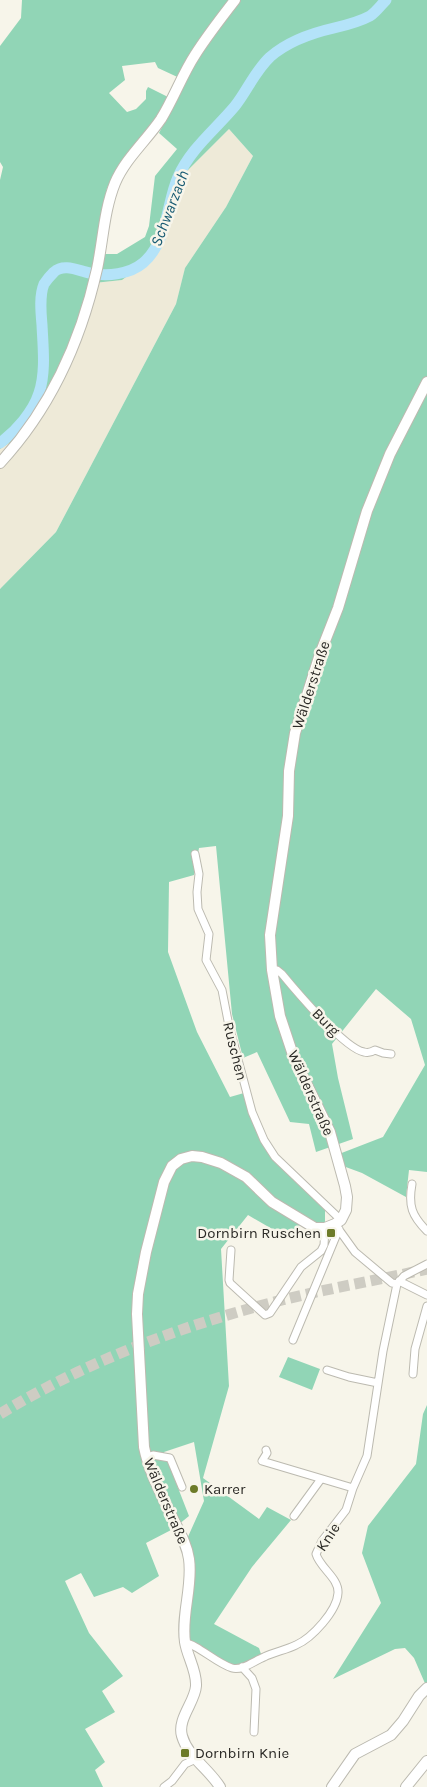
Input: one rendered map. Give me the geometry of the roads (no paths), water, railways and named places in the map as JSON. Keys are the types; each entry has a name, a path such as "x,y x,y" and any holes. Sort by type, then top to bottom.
{"street":[{"path":"0,463 23,436 60,376 78,336 93,288 114,183 162,116 195,55 235,0"},
{"name":"Wälderstraße","path":"220,1787 211,1774 188,1750 181,1733 183,1720 191,1704 196,1685 185,1643 185,1614 190,1587 189,1558 186,1547 158,1489 146,1458 143,1436 137,1314 138,1294 146,1252 164,1182 172,1166 181,1159 192,1156 202,1157 221,1163 246,1177 272,1202 315,1228 335,1225 347,1204 342,1172 327,1126 294,1058 286,1037 280,1016 272,970 270,935 288,816 289,771 295,733 318,660 338,608 367,511 390,454 427,382"},
{"name":"Ruschen","path":"195,854 199,874 198,908 208,934 206,960 222,990 229,1026 252,1112 264,1140 275,1158 335,1225"},
{"name":"Burg","path":"272,970 277,970 282,974 314,1011 352,1046 363,1052 375,1050 391,1054"},
{"path":"412,1184 410,1193 414,1216 427,1231"},
{"path":"231,1250 230,1283 249,1302 267,1315 301,1267 321,1250 335,1225"},
{"path":"335,1225 355,1252 387,1278 427,1295"},
{"path":"293,1340 335,1225"},
{"path":"398,1283 404,1276 427,1264"},
{"name":"Knie","path":"242,1667 270,1654 297,1645 316,1631 328,1616 337,1598 336,1583 317,1560 316,1554 322,1541 346,1510 369,1448 378,1382 398,1283"},
{"path":"413,1374 417,1343 427,1306"},
{"path":"327,1370 349,1377 378,1382"},
{"path":"266,1450 267,1453 262,1461 353,1488"},
{"path":"146,1458 153,1455 170,1458 182,1487"},
{"path":"294,1516 321,1479"},
{"path":"185,1643 194,1645 208,1656 231,1668 242,1667 252,1678 256,1689 254,1732"},
{"path":"332,1787 356,1754 391,1735 427,1688"},
{"path":"164,1787 172,1781 186,1764 196,1759"},
{"path":"406,1787 427,1761"}],"waterway":[{"name":"Schwarzach","path":"0,443 23,421 33,407 39,393 43,377 44,359 41,299 42,289 50,276 62,268 72,268 97,274 118,274 132,270 143,263 151,254 162,234 174,188 183,167 196,148 235,106 255,75 270,57 300,39 362,20 370,16 386,0"}],"tunnel":[{"path":"0,1414 67,1377 136,1346 172,1333 282,1300 427,1269"}],"place":[{"name":"Dornbirn Ruschen","path":"331,1233"},
{"name":"Karrer","path":"194,1489"},
{"name":"Dornbirn Knie","path":"185,1753"}]}
